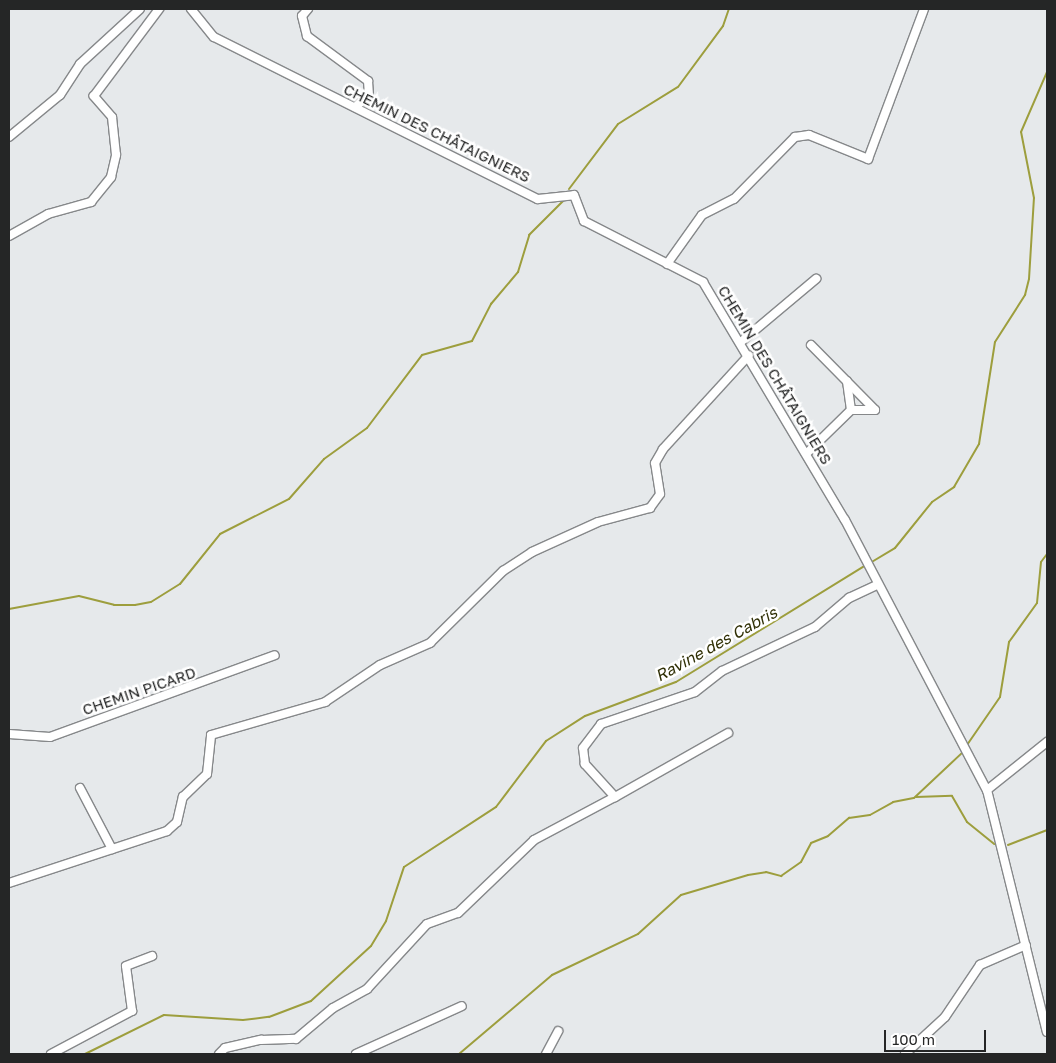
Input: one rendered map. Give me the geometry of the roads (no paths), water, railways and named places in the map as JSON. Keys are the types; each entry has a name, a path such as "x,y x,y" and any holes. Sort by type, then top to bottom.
{"street":[{"path":"9,137 60,96 80,64 140,9"},
{"path":"9,236 48,214 91,202 111,177 116,155 112,116 94,96 158,9"},
{"name":"CHEMIN DES CHÂTAIGNIERS","path":"191,9 214,37 538,199 574,195 584,221 702,282 742,341 807,453 986,790 1047,1032"},
{"path":"308,9 302,16 307,36 368,81 369,96 355,107"},
{"path":"667,264 702,215 734,200 795,137 809,135 868,158 924,9"},
{"path":"742,341 816,279"},
{"path":"807,453 851,410 875,410 811,345"},
{"path":"9,883 172,827 183,796 207,774 210,740 220,730 325,702 380,665 430,643 503,571 532,552 598,522 650,508 660,494 655,463 663,449 749,356"},
{"path":"847,381 851,410"},
{"path":"615,797 585,764 583,748 601,724 695,692 722,671 815,627 849,598 878,585"},
{"name":"CHEMIN PICARD","path":"9,734 50,737 275,656"},
{"path":"219,1054 225,1048 261,1040 296,1039 333,1008 367,989 427,924 458,913 534,840 728,733"},
{"path":"986,790 1047,742"},
{"path":"80,788 112,849"},
{"path":"905,1054 945,1017 980,965 1026,945"},
{"path":"51,1054 132,1011 126,966 152,956"},
{"path":"356,1054 462,1006"},
{"path":"546,1054 558,1031"}],"waterway":[{"path":"569,189 618,124 678,87 723,26 729,9"},
{"name":"Ravine des Cabris","path":"870,563 895,548 932,502 954,487 979,444 995,342 1025,295 1029,279 1034,198 1021,132 1047,72"},
{"path":"9,609 79,596 114,605 135,605 151,602 180,584 220,534 289,499 324,459 367,428 422,355 472,341 491,304 518,272 529,235 565,199"},
{"path":"967,745 1000,697 1009,642 1037,603 1041,562 1047,554"},
{"name":"Ravine des Cabris","path":"85,1054 164,1015 243,1020 269,1017 311,1001 371,946 386,921 404,867 496,807 546,741 585,716 676,682 863,567"},
{"path":"459,1054 552,975 638,934 681,895 748,875 766,872 781,876 801,862 811,843 828,836 849,818 870,815 893,802 914,798 963,752"},
{"path":"916,797 952,796 967,822 994,844"},
{"path":"1008,845 1047,830"}]}
